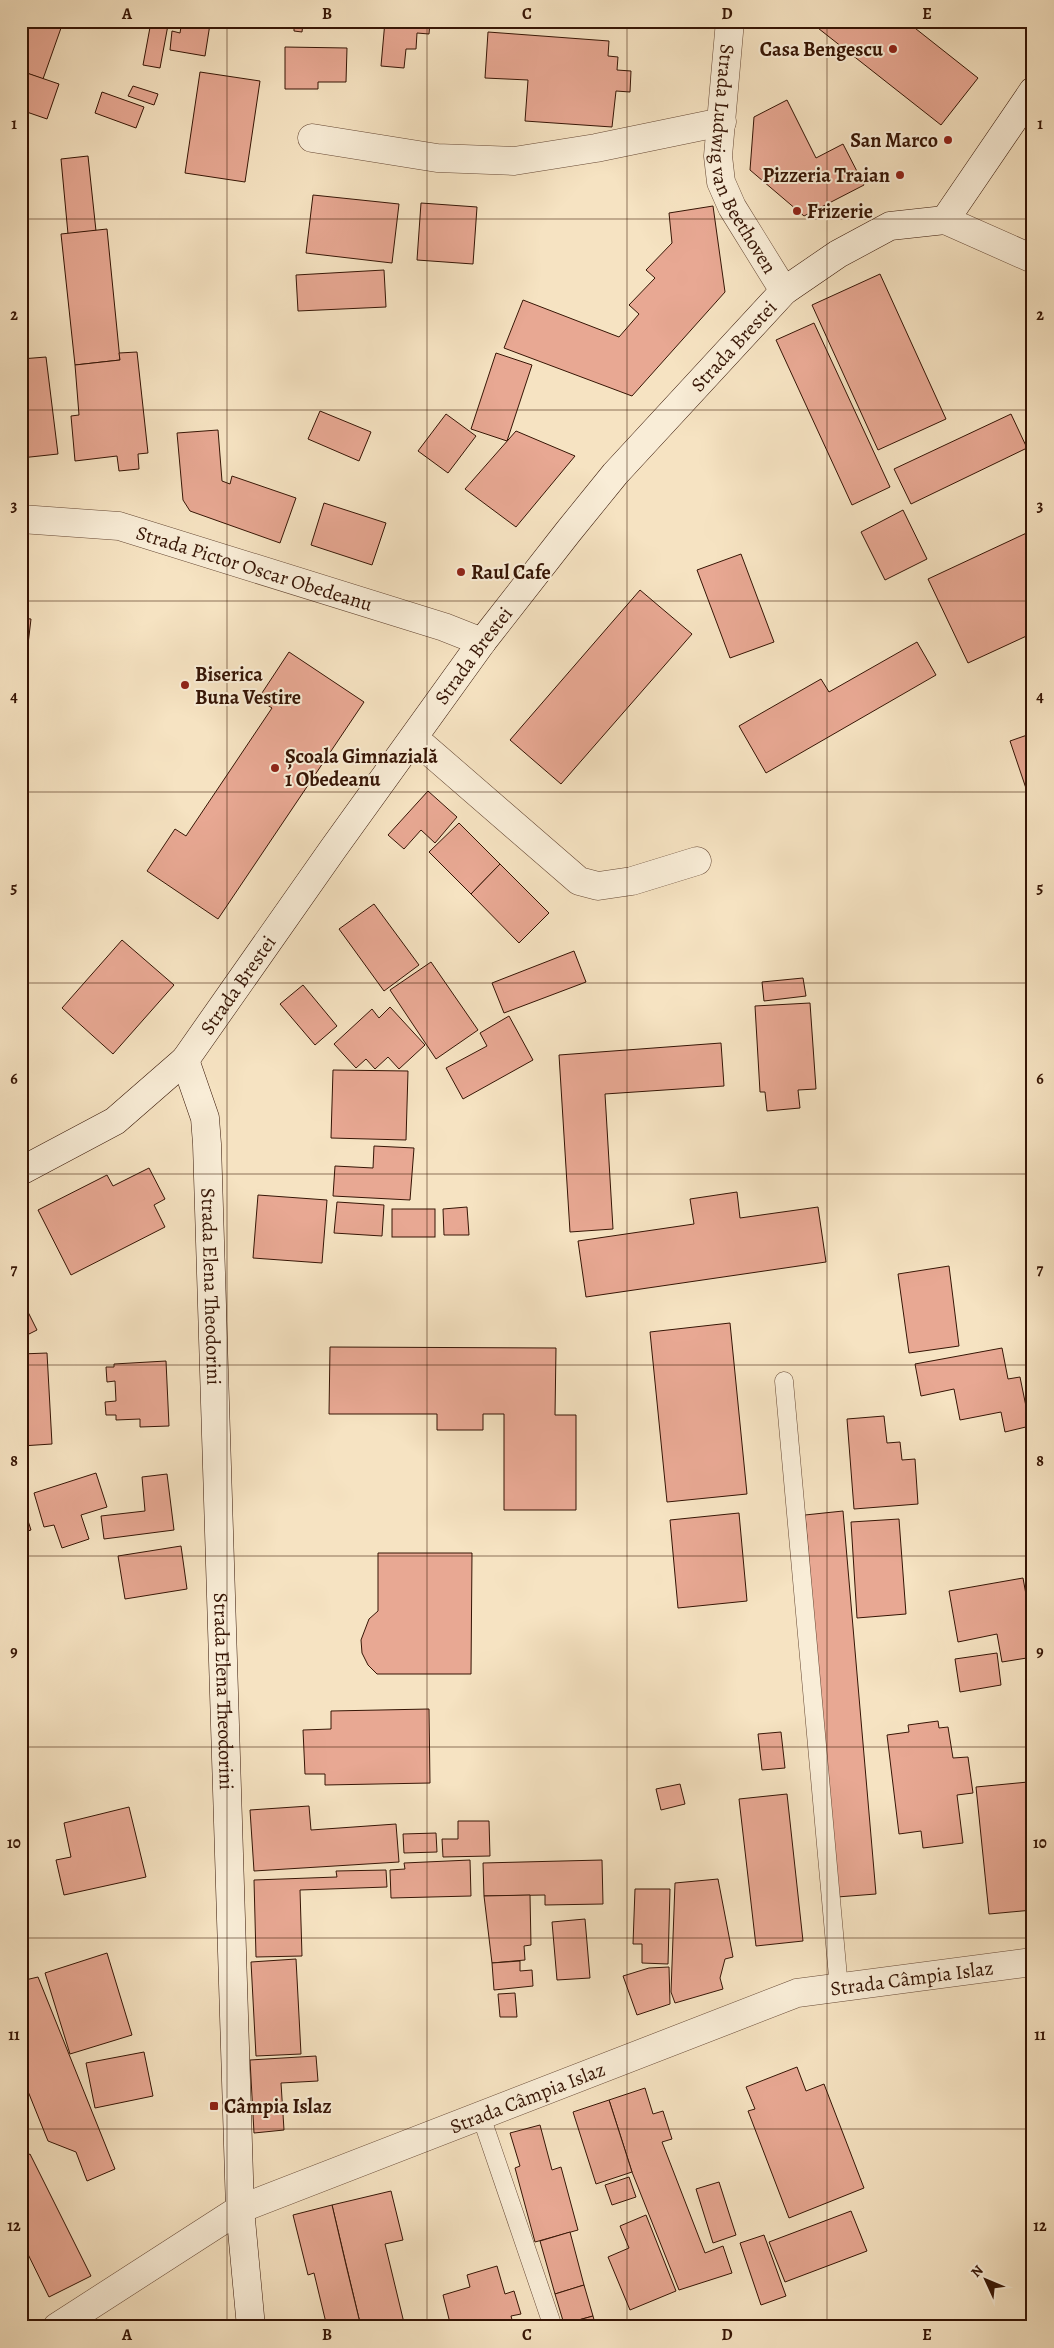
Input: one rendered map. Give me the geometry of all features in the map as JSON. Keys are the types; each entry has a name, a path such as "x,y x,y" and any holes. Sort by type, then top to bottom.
{"main road":[{"name":"Strada Ludwig van Beethoven","path":"730,21 718,156 721,182 732,207 784,291"},
{"path":"1033,91 944,220 1033,259"},
{"path":"312,138 437,158 514,161 596,148 722,122"},
{"name":"Strada Brestei","path":"21,1171 114,1121 185,1060 333,849 482,642 614,474 784,291 838,254 890,226 944,220"},
{"name":"Strada Pictor Oscar Obedeanu","path":"21,519 119,526 444,626 482,642"},
{"path":"414,738 579,880 598,886 632,881 697,861"},
{"name":"Strada Elena Theodorini","path":"185,1060 205,1118 207,1144 240,2209 251,2327"},
{"name":"Strada Câmpia Islaz","path":"57,2327 240,2209 797,1994 1033,1962"}],"lane":[{"path":"784,1381 839,1988"},
{"path":"481,2116 553,2327"}],"building":[{"path":"21,21 42,21 61,28 43,79 21,71"},
{"path":"182,21 210,24 205,56 170,50 172,31 180,33"},
{"path":"294,21 319,21 318,24 303,23 302,32 294,31"},
{"path":"385,21 430,21 429,34 417,33 416,49 406,49 404,68 381,66"},
{"name":"Casa Bengescu","path":"809,21 906,21 978,78 941,125"},
{"path":"151,22 168,25 160,68 143,65"},
{"path":"488,32 609,41 608,56 618,57 617,70 631,71 630,92 616,91 612,127 525,121 528,80 485,78"},
{"path":"285,47 347,48 346,82 318,82 318,89 285,89"},
{"path":"21,71 59,84 47,119 21,110"},
{"path":"200,72 260,81 245,182 185,173"},
{"path":"133,86 158,94 154,105 128,96"},
{"path":"102,92 144,107 136,128 95,113"},
{"path":"787,100 816,158 843,144 864,185 804,216 750,170 754,117"},
{"path":"88,156 96,231 68,234 61,159"},
{"path":"313,195 399,204 392,263 306,253"},
{"path":"421,203 477,207 473,264 417,260"},
{"path":"713,206 725,292 632,396 504,348 523,300 619,337 639,314 629,305 655,278 646,270 672,243 669,213"},
{"path":"107,229 120,360 75,365 61,234"},
{"path":"384,270 386,307 298,311 296,275"},
{"path":"880,274 946,419 878,450 812,305"},
{"path":"814,323 890,487 852,505 776,340"},
{"path":"137,352 148,453 138,454 139,469 119,471 117,456 75,461 71,416 79,415 75,365 120,360 119,353"},
{"path":"496,353 532,365 507,441 471,429"},
{"path":"46,357 58,454 21,458 21,359"},
{"path":"320,411 371,432 359,461 308,439"},
{"path":"446,414 476,436 448,473 418,451"},
{"path":"1011,414 1027,448 911,504 894,469"},
{"path":"218,430 222,481 230,484 232,476 296,498 280,543 190,511 183,500 177,433"},
{"path":"516,431 575,456 516,527 465,489"},
{"path":"324,503 386,523 372,565 311,545"},
{"path":"903,510 927,559 885,580 861,532"},
{"path":"1033,530 1033,633 968,663 928,579"},
{"path":"741,554 774,642 730,658 697,570"},
{"path":"640,590 692,634 561,784 510,740"},
{"path":"21,618 31,619 22,695 21,695"},
{"path":"917,642 936,675 766,773 739,726 821,679 829,692"},
{"name":"Școala Gimnazială 1 Obedeanu","path":"289,652 364,702 218,919 147,871 175,829 186,836 272,708 258,699"},
{"path":"1033,733 1033,809 1010,741"},
{"path":"428,791 457,817 435,843 421,830 404,849 388,835"},
{"path":"459,823 500,864 471,894 429,852"},
{"path":"500,864 549,913 519,943 471,894"},
{"path":"374,904 419,965 384,991 339,929"},
{"path":"122,940 174,985 113,1054 62,1008"},
{"path":"574,951 586,982 504,1013 492,983"},
{"path":"431,962 478,1030 436,1059 390,990"},
{"path":"803,978 806,996 764,1001 762,982"},
{"path":"303,985 337,1026 315,1045 280,1004"},
{"path":"810,1003 816,1089 798,1090 800,1108 767,1111 765,1092 760,1092 755,1006"},
{"path":"390,1007 425,1045 399,1069 388,1057 375,1069 366,1059 356,1068 334,1044 372,1009 379,1018"},
{"path":"509,1016 533,1060 463,1099 446,1068 487,1046 480,1033"},
{"path":"721,1043 724,1086 605,1094 613,1229 570,1232 559,1055"},
{"path":"333,1070 408,1071 406,1140 331,1138"},
{"path":"374,1146 414,1148 410,1200 333,1196 335,1166 373,1168"},
{"path":"149,1168 165,1199 154,1205 165,1227 71,1275 38,1210 107,1175 113,1186"},
{"path":"737,1192 740,1218 818,1207 826,1262 586,1297 578,1241 694,1224 690,1199"},
{"path":"258,1195 327,1200 322,1263 253,1258"},
{"path":"337,1202 384,1205 382,1236 334,1233"},
{"path":"467,1207 469,1235 444,1235 443,1209"},
{"path":"392,1209 435,1209 435,1237 392,1237"},
{"path":"949,1266 959,1346 909,1353 898,1274"},
{"path":"21,1298 37,1330 21,1338"},
{"path":"730,1323 747,1494 667,1502 650,1332"},
{"path":"330,1347 556,1348 555,1415 576,1415 576,1510 504,1510 504,1414 483,1414 483,1430 437,1430 437,1414 329,1414"},
{"path":"1002,1348 1008,1379 1020,1377 1030,1426 1005,1432 1001,1412 960,1420 954,1389 921,1396 915,1364"},
{"path":"47,1353 52,1444 21,1446 21,1354"},
{"path":"166,1361 169,1426 140,1427 140,1419 116,1420 116,1415 106,1415 105,1402 116,1401 115,1381 107,1382 106,1367 114,1367 114,1364"},
{"path":"884,1416 887,1443 900,1442 902,1460 915,1459 918,1504 854,1509 847,1419"},
{"path":"96,1473 107,1507 81,1515 89,1539 62,1548 54,1525 44,1527 34,1493"},
{"path":"167,1474 174,1530 104,1539 101,1516 145,1511 142,1477"},
{"path":"21,1499 31,1530 21,1533"},
{"path":"843,1511 876,1894 837,1897 805,1515"},
{"path":"739,1513 747,1601 678,1608 670,1520"},
{"path":"899,1519 906,1614 857,1618 851,1522"},
{"path":"181,1546 187,1589 125,1599 118,1556"},
{"path":"378,1553 472,1553 471,1674 377,1674 368,1665 362,1653 361,1640 369,1619 378,1611"},
{"path":"1023,1578 1033,1633 1033,1657 1002,1662 997,1634 958,1642 949,1591"},
{"path":"997,1653 1001,1685 960,1692 955,1659"},
{"path":"429,1709 430,1783 325,1785 325,1774 305,1774 303,1730 331,1729 331,1711"},
{"path":"938,1721 939,1728 948,1727 953,1758 968,1757 973,1793 957,1795 963,1843 923,1848 921,1831 899,1834 887,1735 909,1732 908,1725"},
{"path":"781,1732 785,1768 762,1770 758,1734"},
{"path":"1028,1782 1029,1797 1033,1797 1033,1910 989,1914 976,1787"},
{"path":"680,1784 685,1804 661,1810 656,1789"},
{"path":"787,1794 803,1941 756,1946 739,1799"},
{"path":"309,1806 311,1830 396,1824 399,1862 254,1871 250,1810"},
{"path":"129,1807 146,1877 64,1895 56,1860 71,1857 64,1823"},
{"path":"458,1821 489,1821 490,1856 443,1857 442,1839 458,1839"},
{"path":"436,1833 437,1852 404,1853 403,1834"},
{"path":"470,1860 471,1896 391,1898 390,1870 405,1869 404,1863"},
{"path":"602,1860 603,1904 545,1905 545,1895 484,1896 483,1863"},
{"path":"386,1870 387,1887 300,1890 302,1956 256,1957 254,1880 337,1877 336,1871"},
{"path":"718,1879 733,1957 725,1959 720,1978 723,1989 675,2003 671,1992 675,1883"},
{"path":"635,1889 670,1889 668,1964 642,1963 642,1944 633,1944"},
{"path":"530,1895 531,1945 524,1946 525,1960 492,1963 484,1896"},
{"path":"585,1919 590,1978 557,1980 552,1922"},
{"path":"107,1953 132,2035 70,2054 45,1973"},
{"path":"296,1959 301,2054 256,2056 251,1962"},
{"path":"520,1961 520,1971 532,1970 533,1986 494,1990 492,1963"},
{"path":"669,1967 670,2004 637,2015 623,1976 649,1968"},
{"path":"38,1977 115,2169 87,2181 76,2152 48,2141 21,2074 21,1981"},
{"path":"515,1993 517,2017 500,2017 498,1994"},
{"path":"144,2052 153,2096 95,2108 86,2063"},
{"path":"316,2056 318,2081 281,2083 284,2130 254,2133 250,2060"},
{"path":"797,2067 806,2091 824,2084 864,2188 789,2218 748,2111 755,2109 746,2087"},
{"path":"645,2088 653,2114 663,2111 672,2139 662,2142 705,2253 723,2246 732,2273 679,2290 632,2172 609,2100"},
{"path":"609,2100 632,2172 596,2184 573,2112"},
{"path":"540,2125 552,2170 561,2167 578,2230 535,2242 515,2168 520,2166 510,2133"},
{"path":"30,2154 91,2276 49,2297 21,2240 21,2158"},
{"path":"629,2177 636,2197 612,2205 605,2185"},
{"path":"719,2182 736,2235 713,2243 696,2189"},
{"path":"391,2191 403,2240 385,2244 405,2327 361,2327 332,2205"},
{"path":"332,2205 361,2327 327,2327 314,2273 308,2275 293,2215"},
{"path":"851,2211 867,2251 785,2282 769,2242"},
{"path":"646,2215 676,2291 630,2310 608,2257 629,2248 620,2226"},
{"path":"570,2232 584,2285 555,2294 540,2241"},
{"path":"764,2235 786,2296 761,2305 740,2243"},
{"path":"497,2266 505,2294 514,2291 521,2314 511,2316 514,2327 451,2327 443,2295 470,2287 467,2275"},
{"path":"584,2285 593,2316 564,2324 555,2294"},
{"path":"593,2316 596,2327 564,2327 564,2324"}],"place":[{"name":"Casa Bengescu","path":"893,49"},
{"name":"San Marco","path":"948,140"},
{"name":"Pizzeria Traian","path":"900,175"},
{"name":"Frizerie","path":"797,211"},
{"name":"Raul Cafe","path":"461,572"},
{"name":"Biserica Buna Vestire","path":"185,685"},
{"name":"Școala Gimnazială 1 Obedeanu","path":"275,768"},
{"name":"Câmpia Islaz","path":"214,2106"}]}
